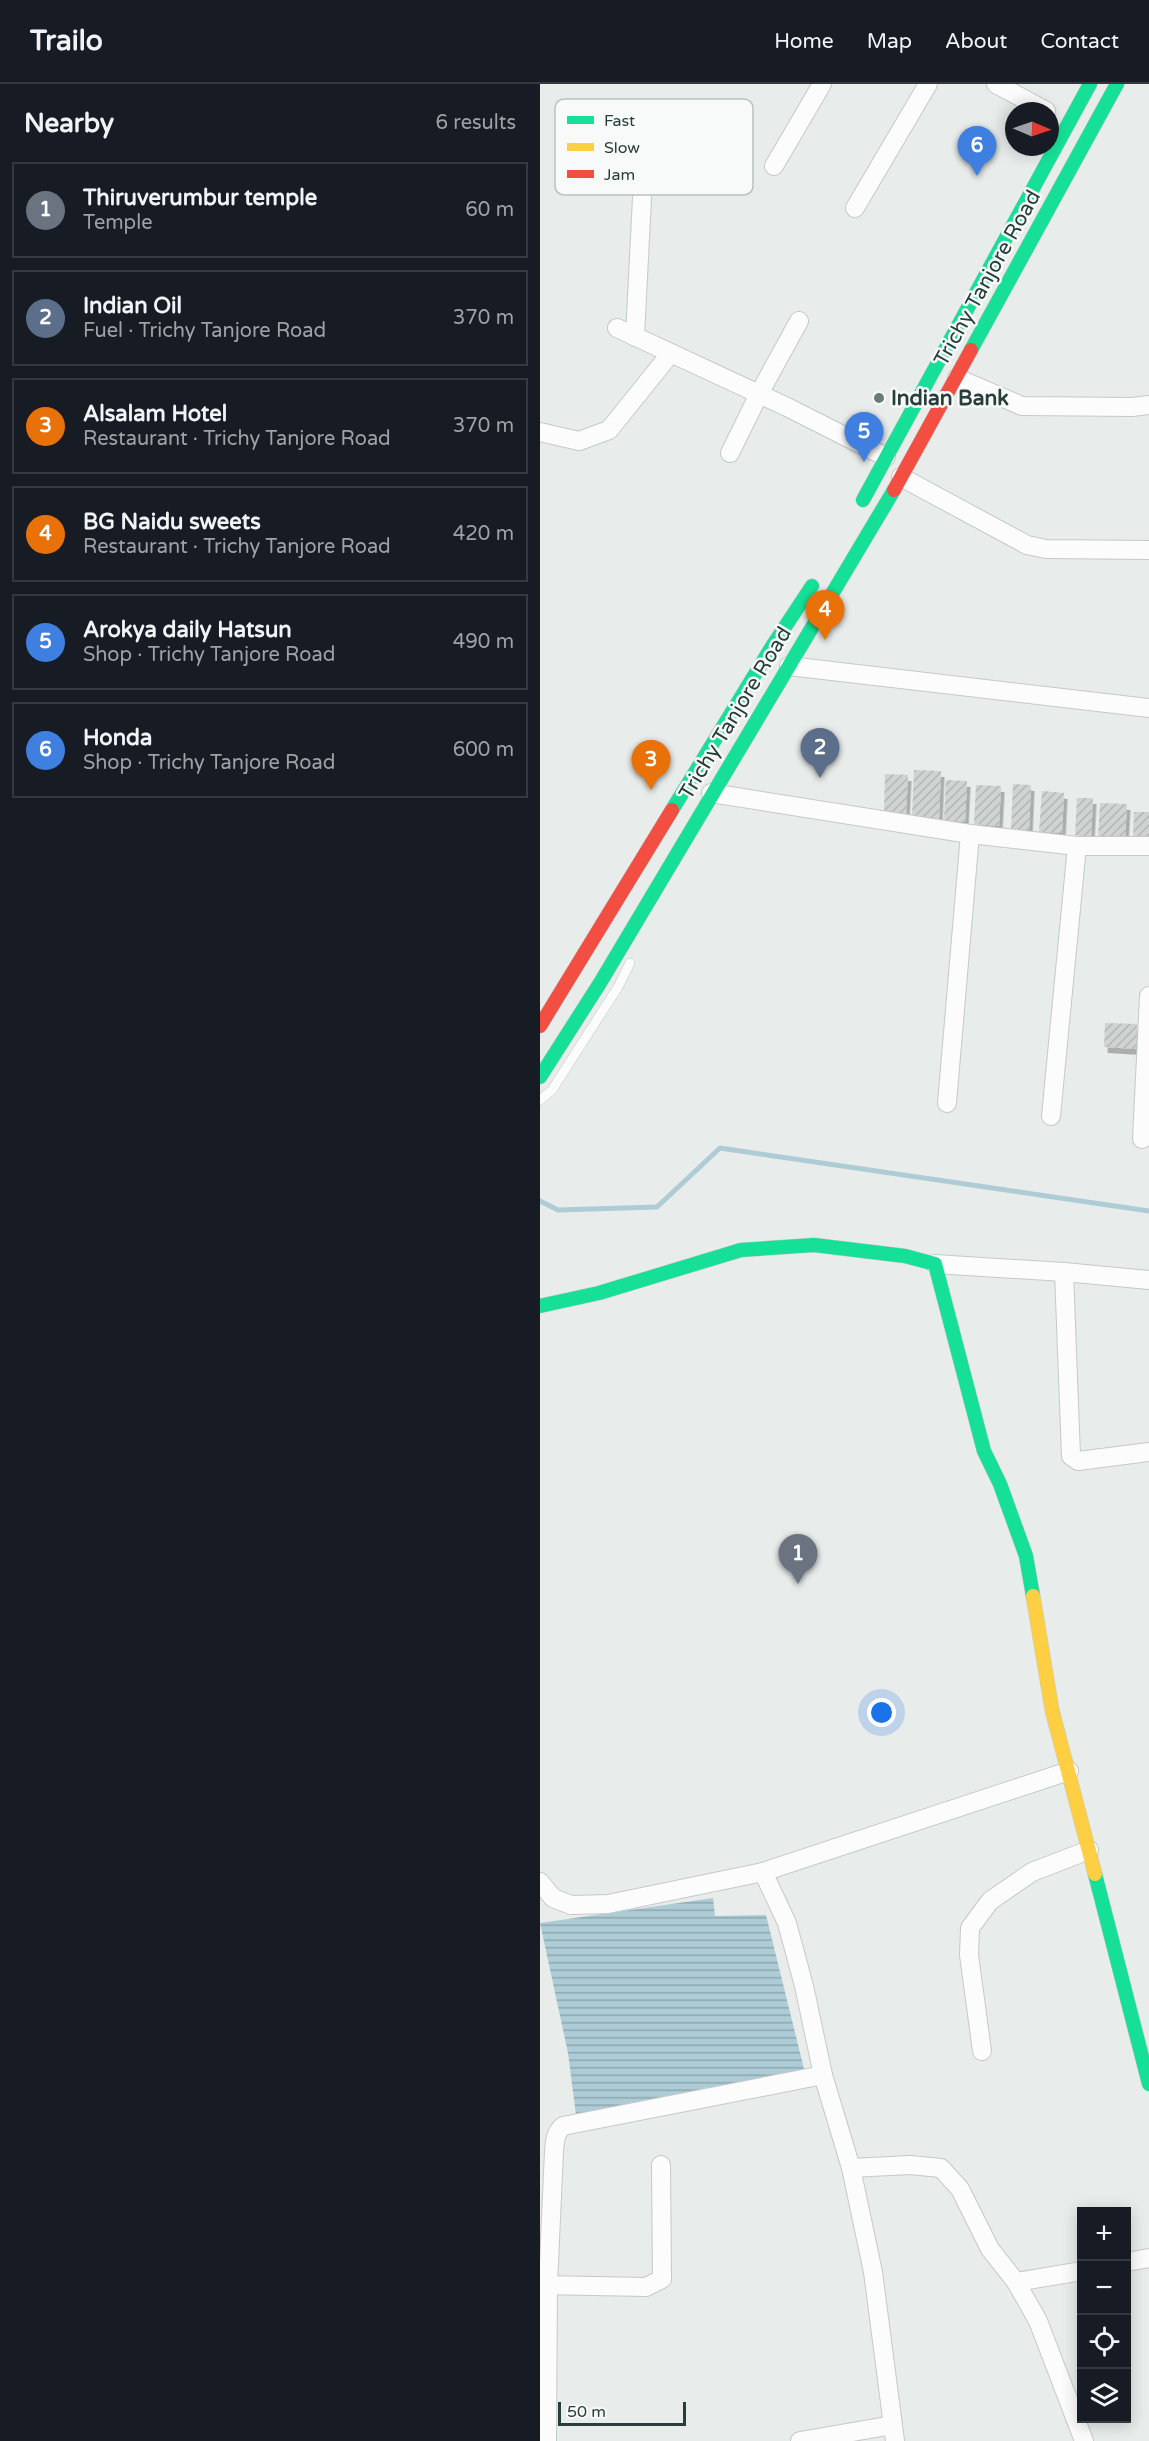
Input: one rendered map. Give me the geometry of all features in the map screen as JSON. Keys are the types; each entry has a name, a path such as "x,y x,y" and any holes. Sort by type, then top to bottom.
{"main road":[{"name":"Trichy Tanjore Road","path":"856,512 1090,84"},
{"name":"Trichy Tanjore Road","path":"540,1077 600,983 901,477 1117,84"},
{"path":"1050,158 1071,168"},
{"name":"Trichy Tanjore Road","path":"540,1026 767,655 817,579"},
{"path":"540,1306 599,1293 741,1250 814,1245 905,1256 935,1264 984,1451 1000,1484 1026,1556 1052,1710 1143,2040 1149,2084"}],"street":[{"path":"774,166 822,84"},
{"path":"855,208 928,84"},
{"path":"996,84 1029,102"},
{"path":"1059,118 1069,124"},
{"path":"635,337 642,198"},
{"path":"730,453 799,321"},
{"path":"617,328 759,394 886,457"},
{"path":"540,432 579,441 609,430 671,353"},
{"path":"957,378 1022,406 1132,407 1149,405"},
{"path":"901,477 1027,546 1046,549 1149,550"},
{"path":"789,666 1149,708"},
{"path":"711,793 970,834 1077,846 1149,846"},
{"path":"948,1103 970,834"},
{"path":"1052,1116 1077,846"},
{"path":"1142,1139 1149,996"},
{"path":"935,1264 1149,1280"},
{"path":"1064,1272 1071,1456 1078,1461 1149,1452"},
{"path":"540,1882 553,1898 571,1905 608,1904 764,1872 1069,1771"},
{"path":"982,2051 969,1955 970,1928 990,1901 1032,1872 1089,1850"},
{"path":"764,1872 788,1923 823,2075 851,2168 873,2272 894,2433 800,2441"},
{"path":"548,2441 544,2285 555,2136 563,2126 823,2075"},
{"path":"544,2285 646,2287 662,2279 661,2165"},
{"path":"851,2168 910,2165 941,2168 960,2189 990,2249 1016,2282 1038,2321 1084,2441"},
{"path":"1131,2261 1149,2258"},
{"path":"1016,2282 1077,2272"}],"lane":[{"path":"1078,107 1085,84"},
{"path":"658,906 673,876 687,834"},
{"path":"540,1100 552,1089 618,987 633,957"}],"water":[{"path":"713,1898 715,1916 766,1915 805,2073 750,2080 576,2115 568,2053 540,1923"}],"building":[{"path":"914,770 941,771 939,819 912,817"},
{"path":"885,774 908,775 906,815 884,814"},
{"path":"946,780 967,781 965,822 944,821"},
{"path":"1013,784 1031,785 1029,830 1011,829"},
{"path":"976,785 1001,786 999,826 974,824"},
{"path":"1042,791 1064,793 1062,833 1039,832"},
{"path":"1077,798 1093,798 1091,836 1075,835"},
{"path":"1100,803 1127,804 1125,839 1098,838"},
{"path":"1134,812 1149,812 1149,839 1133,838"},
{"path":"1105,1023 1137,1024 1136,1049 1104,1047"}],"waterway":[{"path":"540,1201 558,1210 657,1207 720,1148 1149,1211"}],"traffic: fast":[{"path":"863,500 1090,84"},
{"path":"971,350 1117,84"},
{"path":"540,1077 600,983 894,490"},
{"path":"672,810 773,645 812,586"},
{"path":"540,1306 599,1293 741,1250 814,1245 905,1256 935,1264 984,1451 1000,1484 1026,1556 1033,1596"},
{"path":"1095,1874 1149,2084"}],"traffic: slow":[{"path":"1033,1596 1052,1710 1095,1874"}],"traffic: jam":[{"path":"894,490 971,350"},
{"path":"540,1026 672,810"}],"place":[{"name":"Honda","path":"977,176"},
{"name":"Indian Bank","path":"879,398"},
{"name":"Arokya daily Hatsun","path":"864,462"},
{"name":"BG Naidu sweets","path":"825,640"},
{"name":"Indian Oil","path":"820,778"},
{"name":"Alsalam Hotel","path":"651,790"},
{"name":"Thiruverumbur temple","path":"798,1584"}]}
